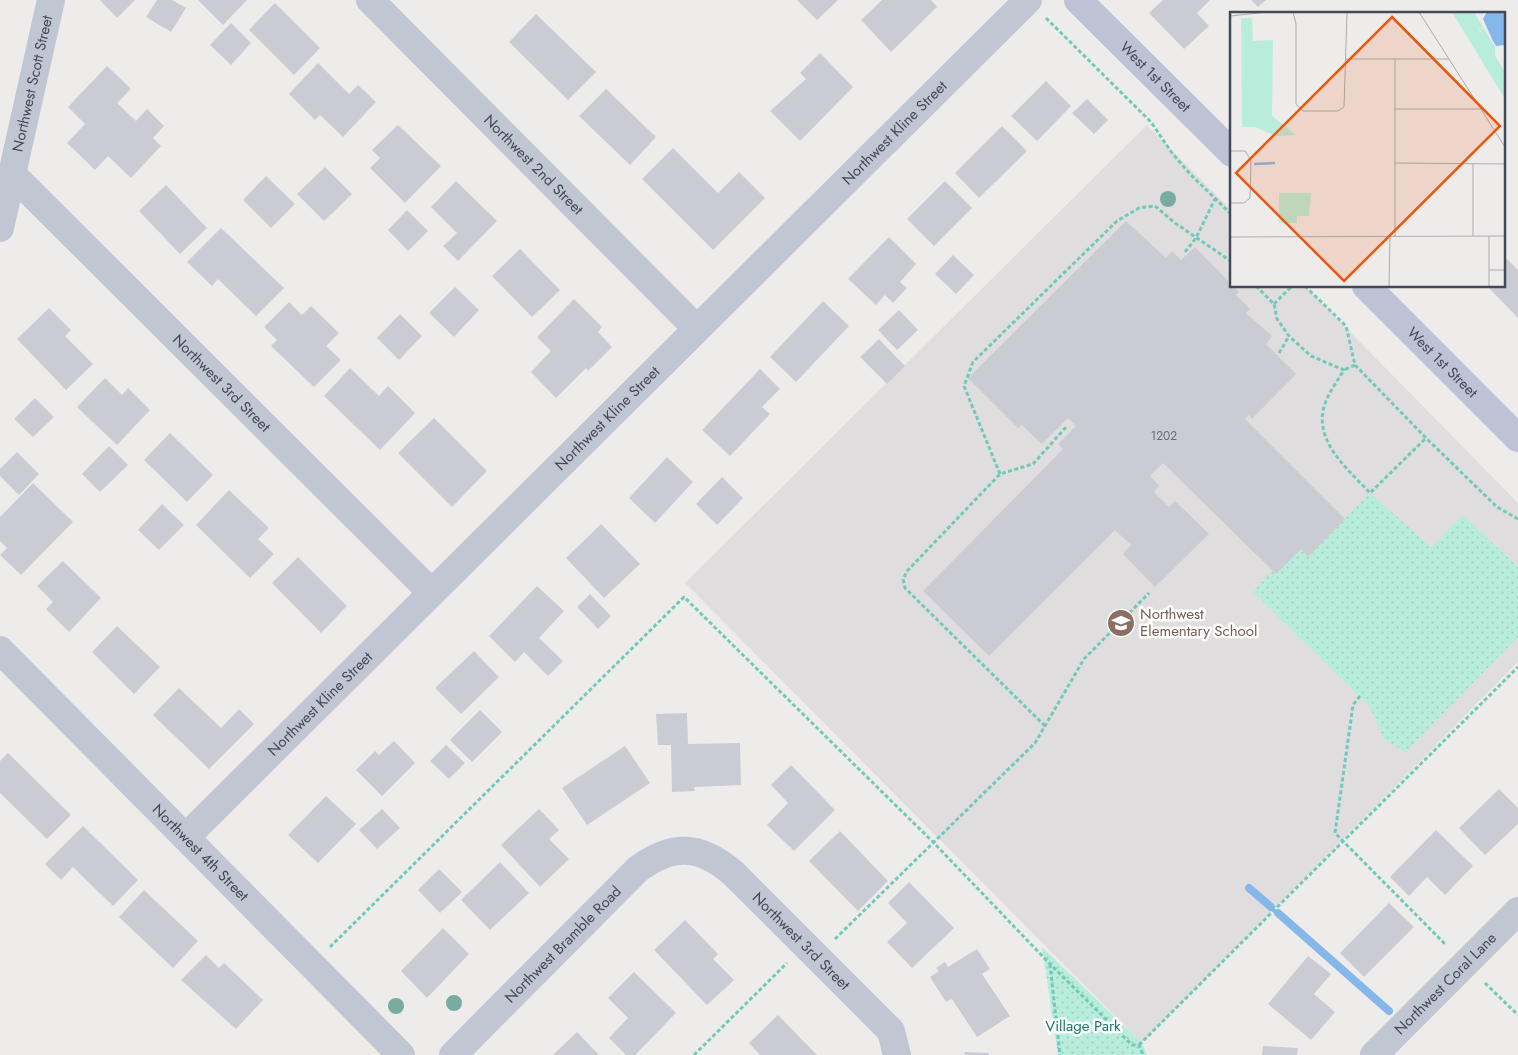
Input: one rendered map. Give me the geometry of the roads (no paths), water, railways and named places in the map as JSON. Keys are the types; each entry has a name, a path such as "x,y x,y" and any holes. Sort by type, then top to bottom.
{"main road":[{"name":"West 1st Street","path":"1078,0 1230,151"},
{"name":"West 1st Street","path":"1368,288 1518,438"}],"street":[{"name":"Northwest Scott Street","path":"0,228 51,0"},
{"name":"Northwest 2nd Street","path":"370,0 698,329"},
{"name":"Northwest Kline Street","path":"186,837 698,329 1034,6"},
{"name":"Northwest 3rd Street","path":"12,174 431,592"},
{"name":"Northwest 4th Street","path":"0,650 401,1055"},
{"name":"Northwest 3rd Street","path":"682,850 709,856 720,863 891,1031 897,1055"},
{"name":"Northwest Bramble Road","path":"453,1055 638,869 666,852 682,850"},
{"name":"Northwest Coral Lane","path":"1374,1055 1518,911"}],"waterway":[{"path":"1249,888 1271,907"},
{"path":"1278,913 1389,1011"}],"place":[{"name":"Northwest Elementary School","path":"1121,623"}],"park label":[{"name":"Village Park","path":"1083,1026"}]}
